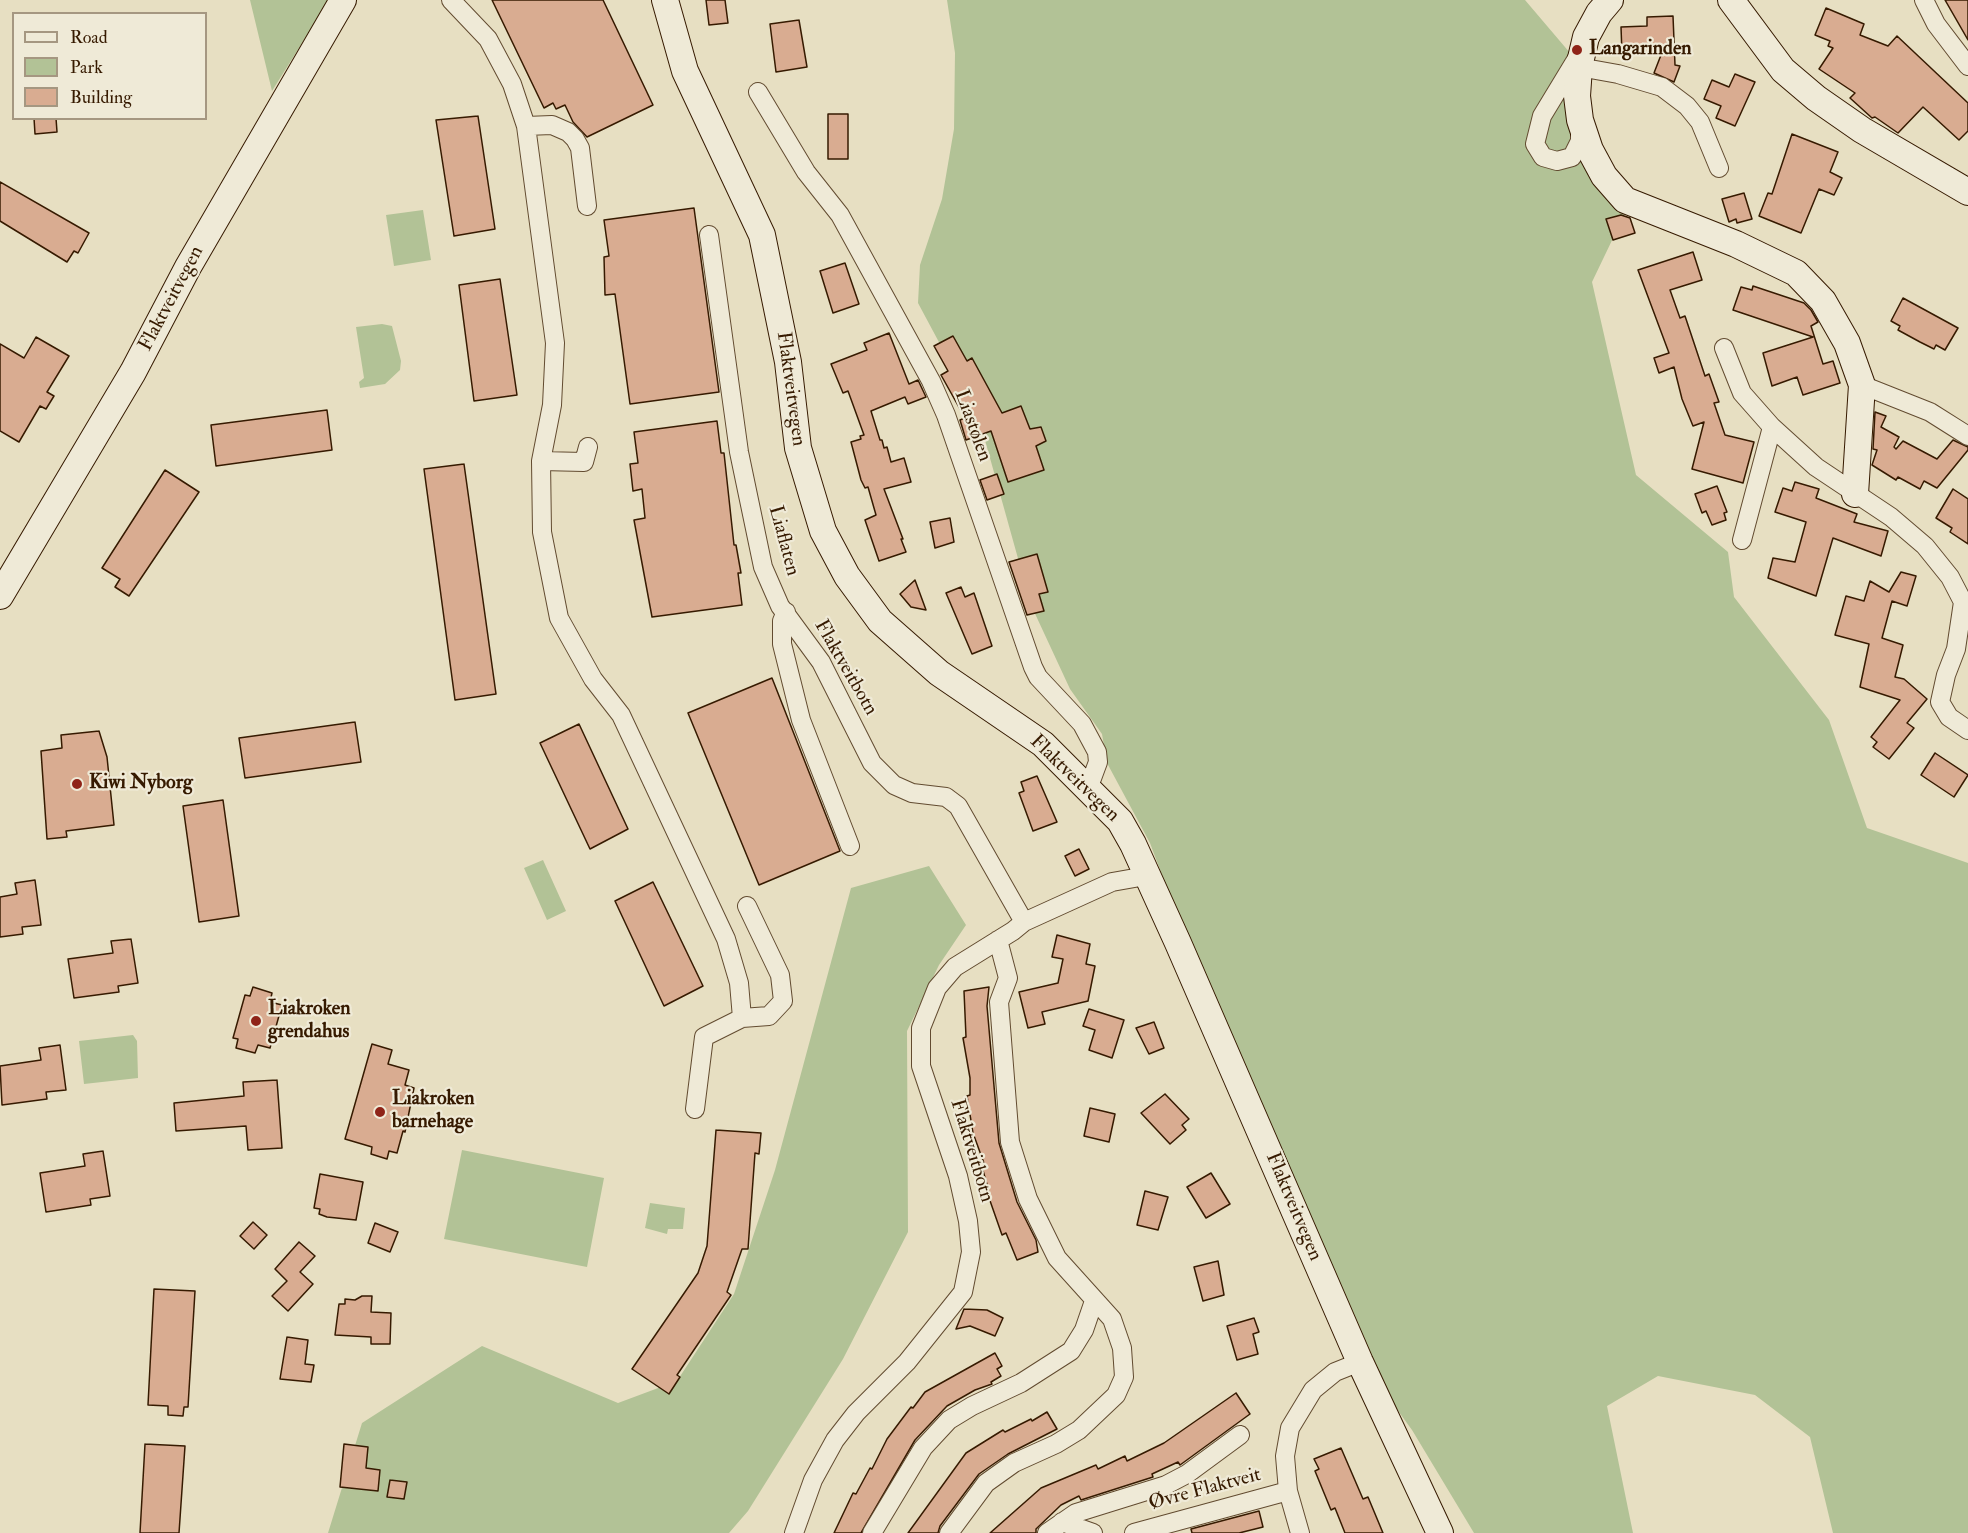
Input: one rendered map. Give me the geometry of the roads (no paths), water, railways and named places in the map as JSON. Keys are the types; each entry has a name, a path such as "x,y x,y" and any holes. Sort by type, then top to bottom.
{"main road":[{"name":"Flaktveitvegen","path":"0,596 133,372 188,267 343,0"},
{"name":"Flaktveitvegen","path":"665,0 685,71 762,235 788,362 798,448 823,531 847,576 880,621 906,646 975,700 1043,744 1120,821 1133,844 1193,976 1360,1362 1440,1533"},
{"path":"1610,0 1599,13 1581,58 1577,96 1580,120 1590,150 1604,176 1625,200 1737,244 1796,273 1823,301 1848,343 1862,385 1855,494"},
{"path":"1731,0 1783,70 1816,98 1862,130 1968,192"}],"street":[{"path":"451,0 488,39 512,84 525,126 555,343 552,405 541,460 542,532 559,618 592,679 621,715 726,939 739,983 742,1018"},
{"path":"1924,0 1936,24 1968,66"},
{"path":"1580,120 1580,141 1572,157 1557,161 1544,157 1534,144 1542,116 1581,58 1618,74 1662,87 1687,106 1700,122 1719,168"},
{"name":"Liastølen","path":"758,92 806,172 840,215 931,381 952,434 1033,667 1038,677 1082,724 1097,752 1098,762 1088,789"},
{"path":"525,126 552,125 568,132 575,139 580,148 587,206"},
{"name":"Liaflaten","path":"709,235 731,407 756,538 763,567 780,606 786,612"},
{"path":"1724,348 1742,393 1772,427 1816,467 1891,517 1925,546 1950,576 1963,602 1956,649 1946,675 1940,702 1949,717 1968,730"},
{"path":"1862,385 1930,412 1968,436"},
{"path":"1742,540 1772,427"},
{"path":"541,460 584,462 588,447"},
{"path":"786,612 782,621 782,644 801,720 850,846"},
{"name":"Flaktveitbotn","path":"786,612 821,662 872,763 894,785 912,793 946,796 958,806 1023,922"},
{"name":"Flaktveitbotn","path":"794,1533 813,1480 835,1440 856,1413 907,1362 963,1292 970,1252 968,1221 958,1176 921,1066 921,1028 937,988 955,967 1023,922 1112,882 1146,876"},
{"path":"695,1109 704,1037 742,1018 769,1016 783,1001 780,975 747,906"},
{"name":"Flaktveitbotn","path":"949,1533 986,1483 1014,1463 1056,1444 1079,1430 1116,1395 1124,1377 1122,1348 1112,1319 1057,1258 1028,1198 1010,1143 999,1002 1008,978 998,940"},
{"path":"872,1533 923,1448 949,1420 972,1406 1021,1383 1071,1351 1084,1330 1094,1301"},
{"name":"Øvre Flaktveit","path":"1300,1533 1288,1491 1285,1456 1290,1428 1314,1390 1335,1372 1360,1362"},
{"name":"Øvre Flaktveit","path":"1055,1528 1076,1513 1166,1485 1186,1474 1239,1435"},
{"name":"Øvre Flaktveit","path":"1134,1533 1288,1491"},
{"name":"Øvre Flaktveit","path":"1055,1528 1093,1533"}],"place":[{"name":"Langarinden","path":"1577,50"},
{"name":"Kiwi Nyborg","path":"77,784"},
{"name":"Liakroken grendahus","path":"256,1021"},
{"name":"Liakroken barnehage","path":"380,1112"}]}
